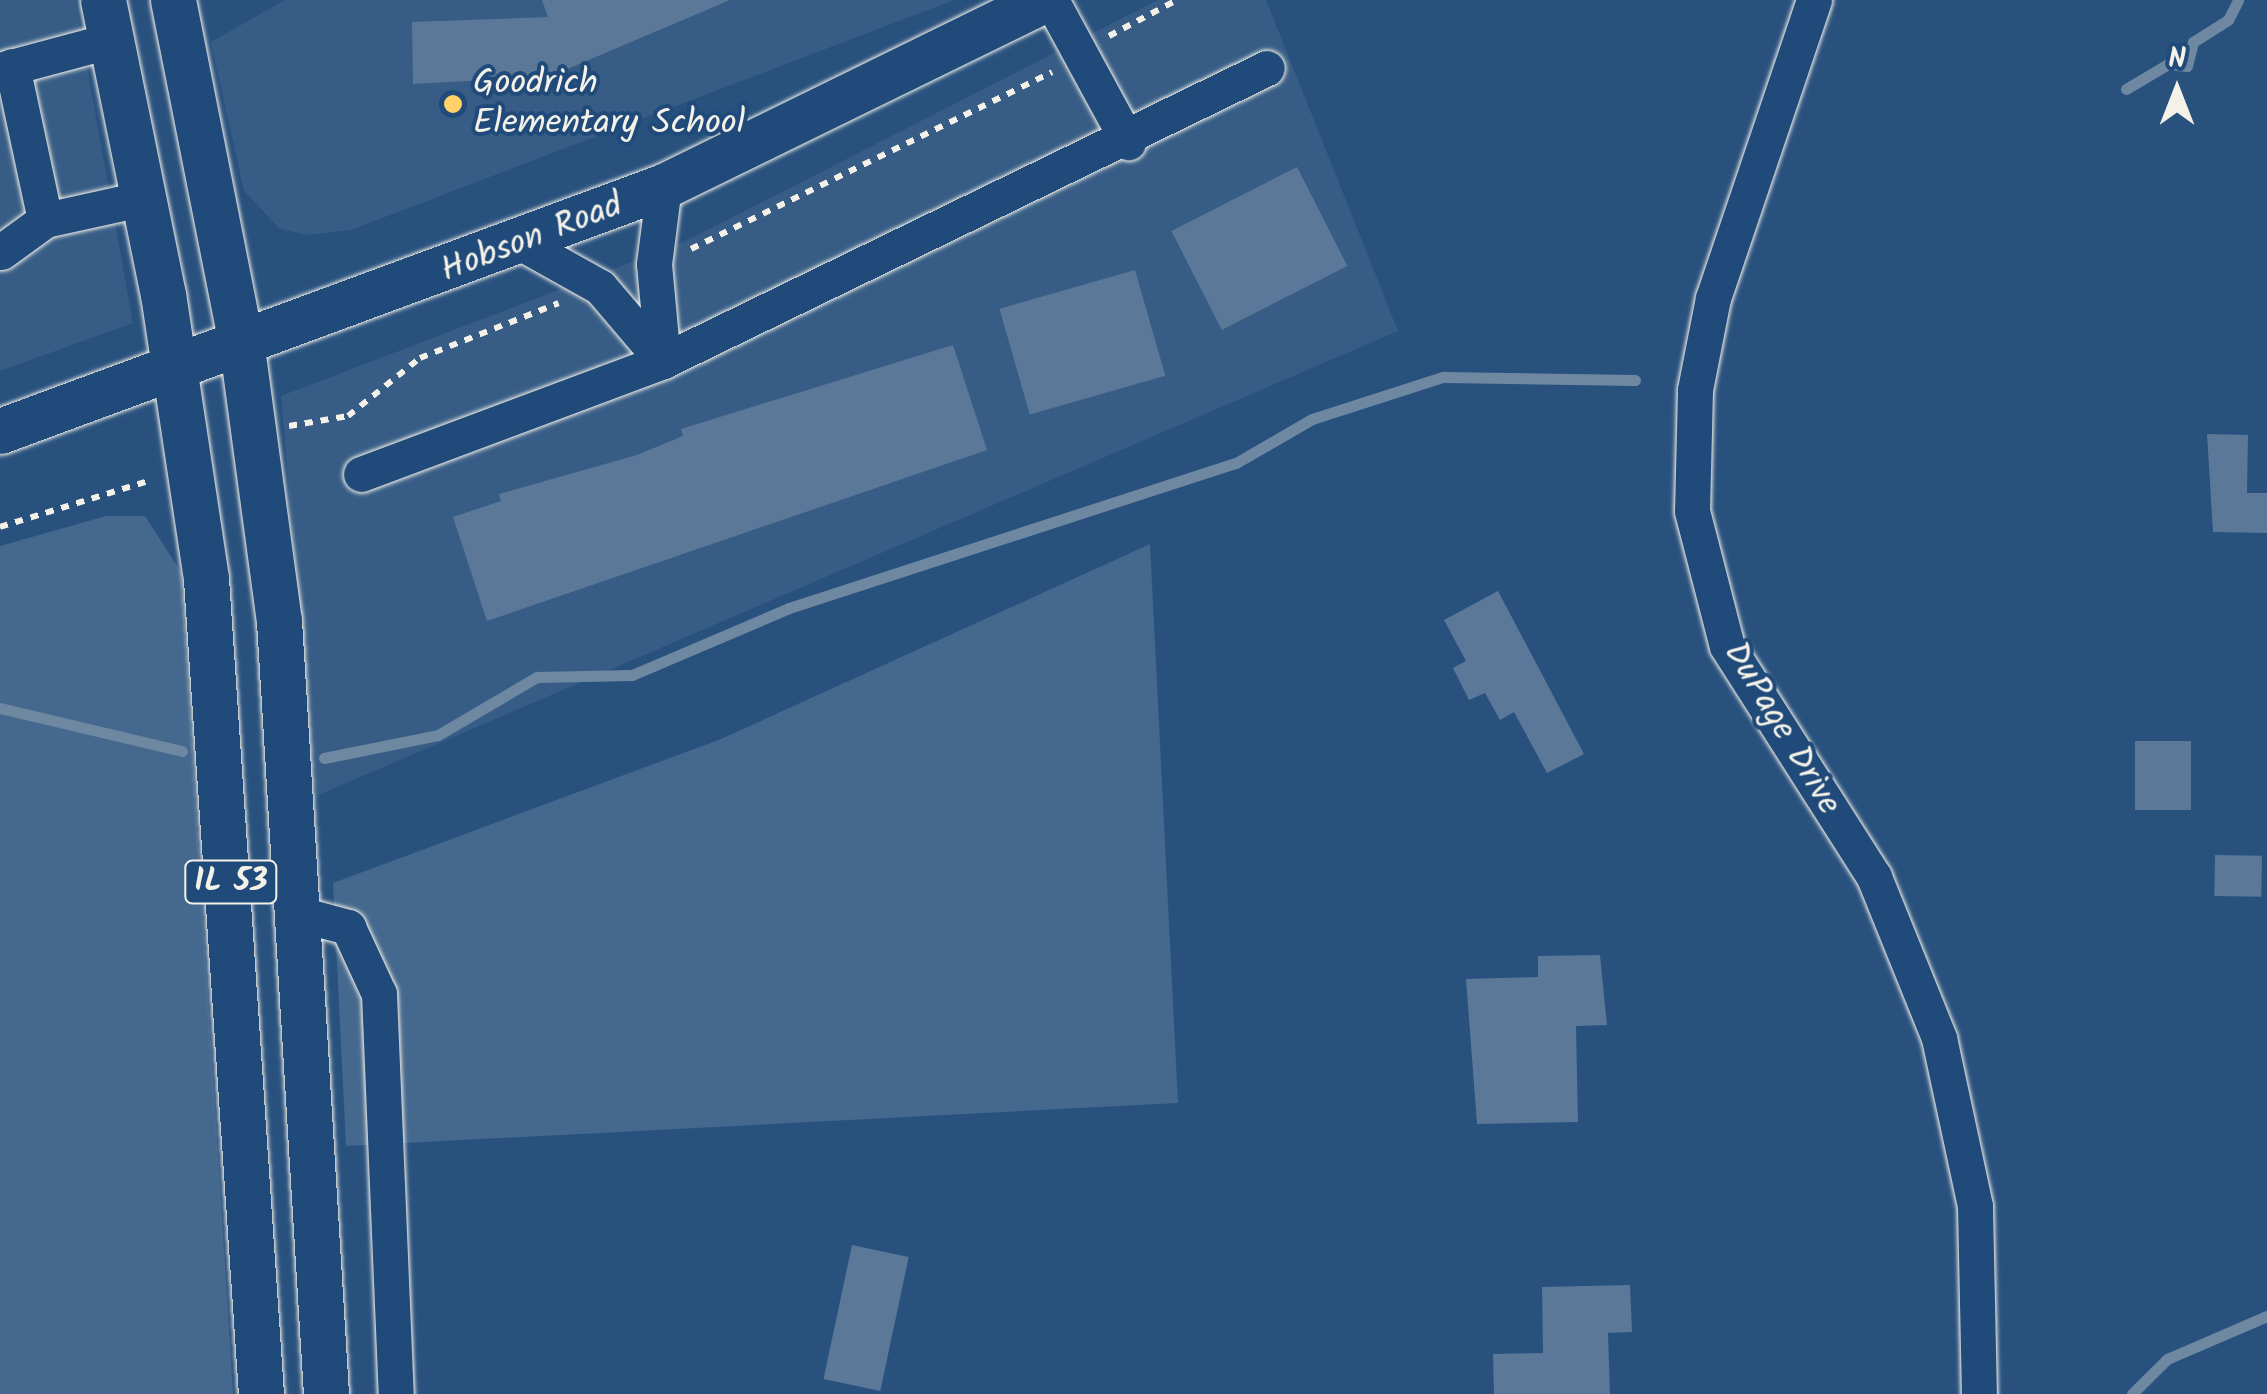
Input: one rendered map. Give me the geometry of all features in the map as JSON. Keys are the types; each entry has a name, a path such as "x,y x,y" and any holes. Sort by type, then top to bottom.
{"main road":[{"name":"IL 53","path":"174,0 242,348 279,621 302,914 326,1394"},
{"name":"Hobson Road","path":"0,431 174,373 524,244 664,186 1048,0"},
{"name":"IL 53","path":"108,20 146,198 174,373 224,768 261,1394"}],"street":[{"path":"1048,0 1128,142"},
{"name":"DuPage Drive","path":"1814,0 1713,298 1695,390 1692,511 1727,646 1874,876 1940,1038 1975,1206 1979,1394"},
{"path":"45,220 6,68 108,20"},
{"path":"361,474 662,362 1128,142 1267,68"},
{"path":"662,362 654,264 664,186"},
{"path":"1,252 45,220 146,198"},
{"path":"524,244 600,287 662,362"},
{"path":"302,914 348,927 380,994 396,1394"}],"path":[{"path":"1116,32 1177,0"},
{"path":"674,257 1054,71"},
{"path":"291,425 348,416 420,358 581,294"},
{"path":"0,526 132,488"}],"shaded area":[{"path":"0,0 75,0 133,323 0,371"},
{"name":"Goodrich Elementary School","path":"285,0 954,0 351,230 308,235 280,229 244,191 211,42"},
{"path":"1158,0 1266,0 1398,331 316,796 281,396 684,242"},
{"path":"106,516 145,516 181,572 233,1394 0,1394 0,546"},
{"path":"1150,544 1178,1103 346,1146 333,883 721,739"}],"building":[{"path":"542,0 730,0 551,76 413,84 412,22 548,17"},
{"path":"1297,167 1347,266 1222,330 1171,231"},
{"path":"1135,270 1165,376 1030,415 999,309"},
{"path":"953,345 987,450 487,621 453,517 501,501 499,494 637,455 683,436 681,429"},
{"path":"2207,434 2248,435 2247,493 2267,493 2267,533 2213,532"},
{"path":"1498,591 1584,754 1547,773 1514,712 1500,720 1485,693 1469,700 1453,668 1466,661 1444,620"},
{"path":"2135,741 2191,741 2191,810 2135,810"},
{"path":"2215,855 2262,856 2261,897 2214,896"},
{"path":"1600,955 1607,1025 1576,1026 1578,1122 1477,1124 1466,979 1538,977 1538,956"},
{"path":"852,1245 909,1257 880,1391 824,1379"},
{"path":"1630,1285 1632,1332 1608,1333 1610,1394 1494,1394 1493,1354 1543,1353 1542,1287"}],"waterway":[{"path":"2126,89 2168,64 2187,66 2193,42 2228,20 2238,0"},
{"path":"324,758 438,735 537,677 632,675 789,608 1236,463 1312,419 1443,377 1635,380"},
{"path":"0,708 182,751"},
{"path":"2132,1394 2167,1359 2267,1316"}],"place":[{"name":"Goodrich Elementary School","path":"453,104"}]}
